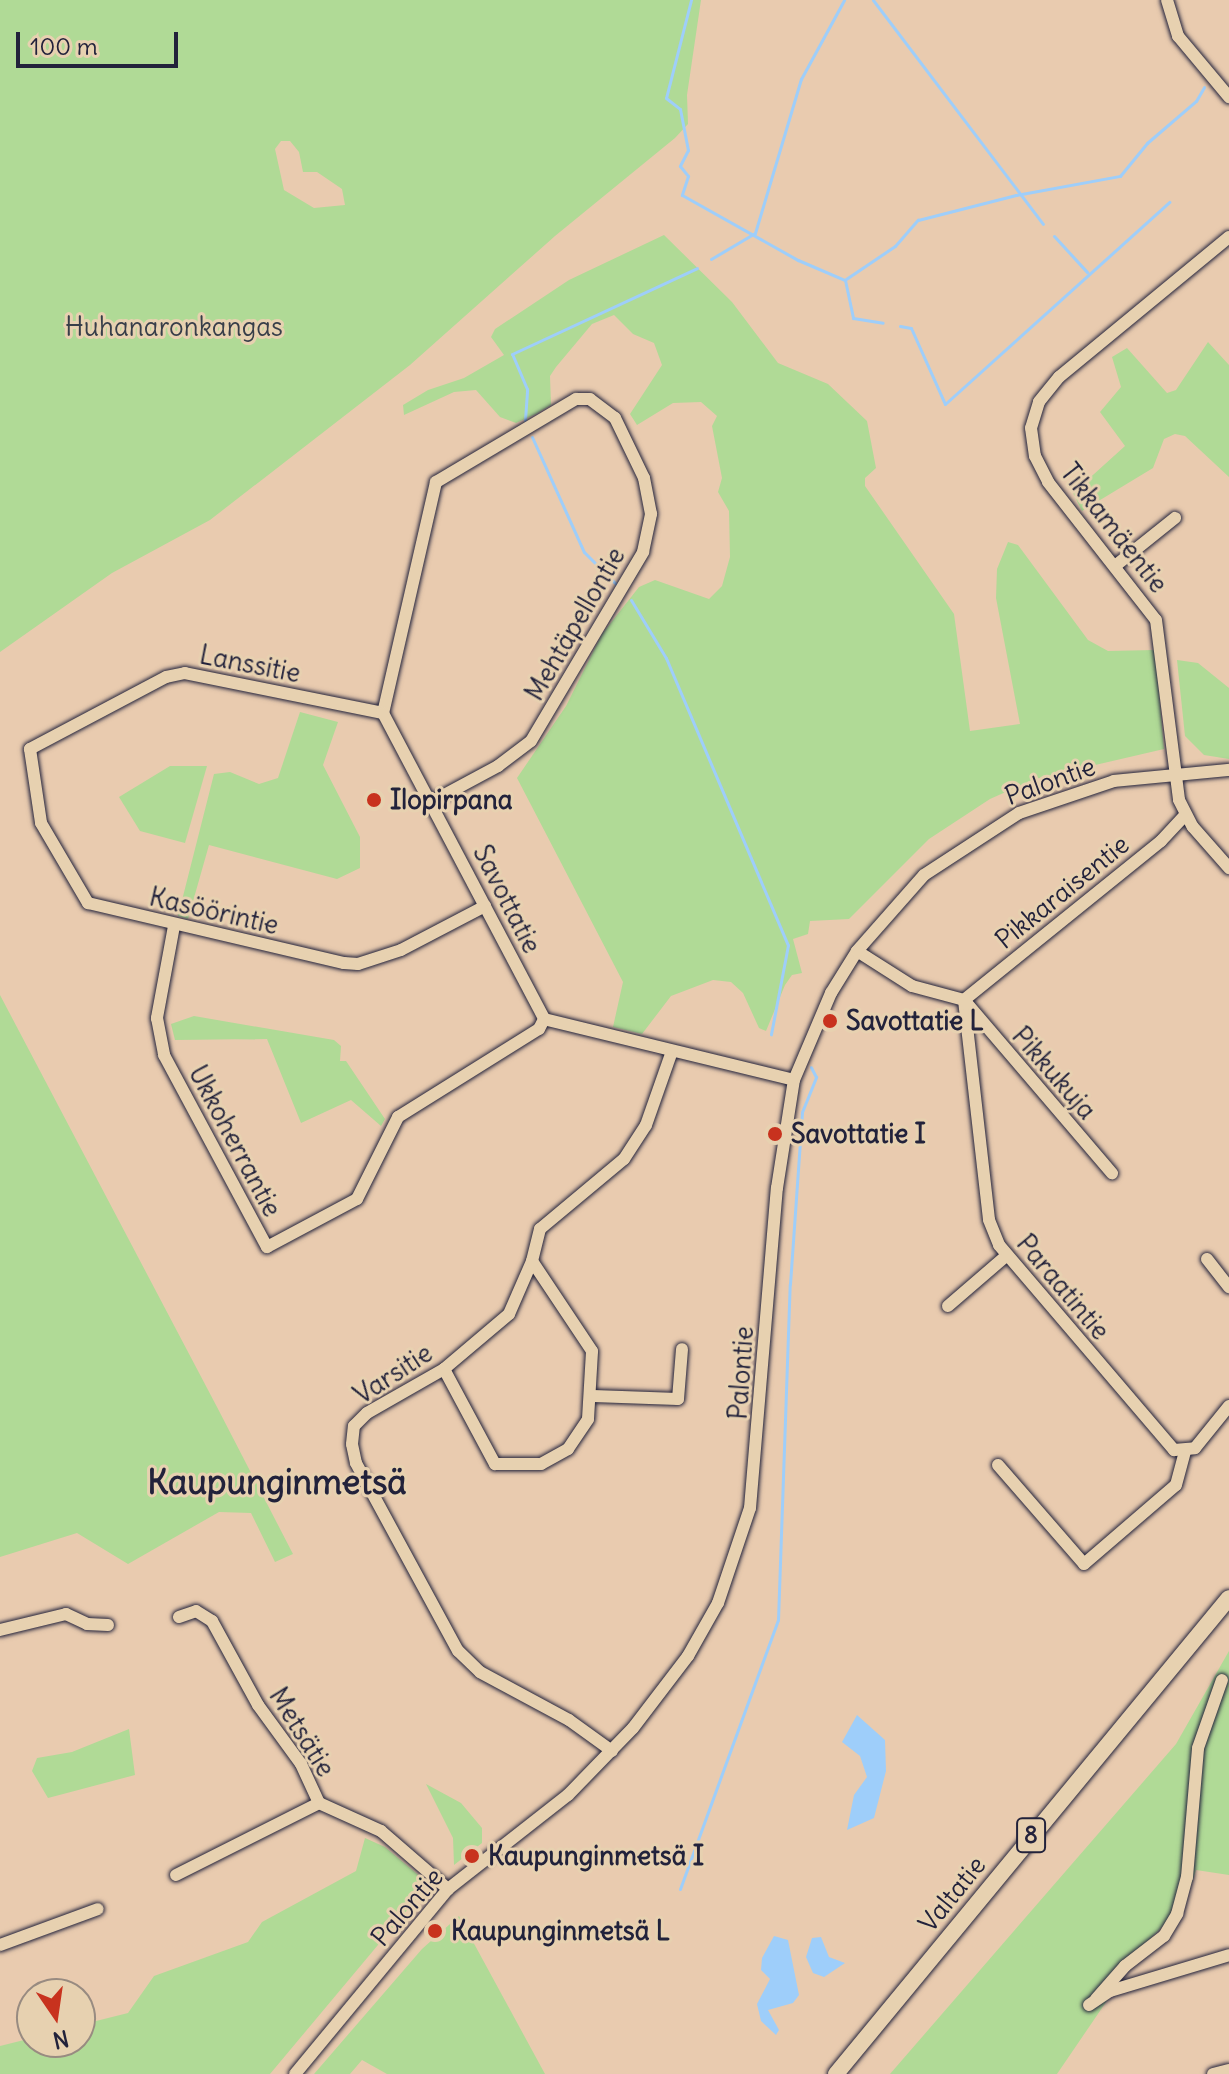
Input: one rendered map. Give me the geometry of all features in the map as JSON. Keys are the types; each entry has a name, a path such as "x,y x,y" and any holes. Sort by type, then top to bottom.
{"highway":[{"name":"Valtatie","path":"836,2074 1229,1598"}],"street":[{"path":"1167,0 1178,36 1229,97"},
{"name":"Tikkamäentie","path":"1229,237 1059,377 1034,415 1032,442 1040,468 1150,609 1160,632 1174,774 1185,815 1229,868"},
{"name":"Mehtäpellontie","path":"383,713 436,482 576,399 590,399 615,418 644,478 651,514 643,552 531,741 498,766 433,801"},
{"path":"1115,566 1175,518"},
{"name":"Lanssitie","path":"30,749 166,677 185,673 383,713"},
{"name":"Savottatie","path":"383,713 433,801 544,1019"},
{"name":"Kasöörintie","path":"30,749 41,823 88,903 174,926 358,964 401,950 485,906"},
{"name":"Palontie","path":"295,2074 448,1889 568,1795 612,1751 652,1706 705,1629 736,1558 750,1508 777,1188 794,1080 825,1005 857,951 924,875 995,826 1081,790 1174,774 1229,770"},
{"name":"Pikkaraisentie","path":"964,1000 1161,841 1185,815"},
{"name":"Ukkoherrantie","path":"174,926 157,1018 164,1055 267,1247 357,1199 398,1117 539,1029 544,1019"},
{"path":"857,951 912,986 964,1000"},
{"name":"Pikkukuja","path":"964,1000 1112,1173"},
{"name":"Paraatintie","path":"964,1000 989,1220 1006,1256 1166,1442 1185,1452"},
{"path":"544,1019 794,1080"},
{"name":"Varsitie","path":"612,1751 569,1720 480,1672 458,1651 356,1463 352,1444 361,1420 444,1369 509,1314 532,1261 540,1229 624,1159 646,1125 672,1051"},
{"path":"948,1306 1006,1256"},
{"path":"1207,1259 1229,1287"},
{"path":"444,1369 495,1464 541,1464 568,1449 588,1419 593,1396 592,1351 532,1261"},
{"path":"593,1396 678,1399 682,1349"},
{"path":"998,1465 1084,1564 1176,1485 1185,1452 1195,1448 1229,1406"},
{"name":"Metsätie","path":"179,1617 196,1611 212,1621 258,1705 301,1764 319,1803 381,1831 448,1889"},
{"path":"0,1630 66,1614 87,1624 108,1625"},
{"path":"1222,1680 1198,1748 1187,1877 1177,1914 1164,1936 1125,1966 1092,2002 1229,1955"},
{"path":"176,1875 319,1803"},
{"path":"0,1945 98,1909"},
{"path":"1213,2074 1229,2070"}],"green space":[{"name":"Huhanaronkangas","path":"0,0 701,0 687,95 688,124 675,138 555,236 410,365 210,520 112,573 0,652","holes":["281,141 290,141 299,152 303,172 317,172 342,189 345,205 314,208 284,190 275,149"]},
{"path":"664,235 732,302 778,363 828,384 867,421 876,468 865,478 865,486 954,614 970,731 1020,724 996,598 997,569 1008,542 1018,545 1088,640 1108,651 1154,650 1158,681 1164,749 1035,779 990,799 929,839 849,919 810,921 808,934 793,939 802,973 792,975 785,985 766,1031 759,1028 743,993 731,982 713,980 671,996 642,1034 613,1027 623,982 517,778 566,706 602,634 639,587 655,580 709,599 722,586 730,557 729,511 718,492 722,478 712,426 717,416 701,402 673,403 637,425 630,414 662,365 654,343 633,334 614,315 592,324 556,367 550,376 551,405 536,414 516,423 500,417 476,390 454,392 404,415 403,405 428,390 464,378 504,355 491,337 495,329 569,280"},
{"path":"1208,342 1229,365 1229,477 1185,436 1175,434 1164,439 1153,468 1082,511 1073,493 1125,446 1100,412 1121,387 1112,357 1127,348 1167,393 1176,390"},
{"path":"1177,660 1198,663 1229,688 1229,759 1204,755 1185,736"},
{"path":"300,712 338,722 323,765 360,837 360,868 337,879 209,845 188,919 178,916 214,774 230,772 259,784 278,778"},
{"path":"170,766 207,766 185,843 140,831 119,797"},
{"path":"0,995 293,1554 275,1562 251,1513 219,1512 128,1564 77,1533 0,1557"},
{"path":"194,1016 334,1040 341,1046 340,1061 346,1061 385,1119 381,1126 351,1100 301,1123 267,1039 175,1040 171,1024"},
{"path":"1229,1651 1229,1875 1196,1870 1185,1904 1147,1942 1057,2074 890,2074 1176,1744"},
{"path":"129,1729 135,1775 48,1798 32,1771 37,1758 72,1752"},
{"path":"426,1784 461,1803 482,1828 482,1843 454,1865 453,1838"},
{"path":"365,1838 385,1847 429,1884 270,2074 0,2074 0,2046 16,2042 16,2058 96,2058 96,2021 128,2013 154,1976 248,1942 262,1922 356,1871"},
{"path":"459,1916 545,2074 387,2074 362,2060 350,2074 314,2074 422,1949"}],"water":[{"path":"857,1715 885,1740 886,1771 874,1818 847,1830 854,1795 867,1777 860,1756 842,1742"},
{"path":"774,1936 788,1940 799,1995 793,2003 768,2010 779,2030 776,2035 761,2021 757,2004 770,1979 761,1970 762,1958"},
{"path":"821,1937 829,1957 845,1963 824,1977 813,1973 806,1957 812,1938"}],"waterway":[{"path":"691,0 666,98 680,109 688,150 680,166 688,176 682,195 798,260 845,280 853,318 883,323"},
{"path":"711,259 755,233 801,79 844,0"},
{"path":"873,0 1043,224"},
{"path":"846,279 895,246 918,220 1016,195 1120,176 1147,143 1196,101 1204,87"},
{"path":"900,326 911,328 945,404 1169,202"},
{"path":"1054,236 1087,272"},
{"path":"525,420 527,389 512,354 697,268"},
{"path":"532,437 584,552 618,586"},
{"path":"631,600 666,658 788,945 771,1034"},
{"path":"680,1889 778,1620 790,1284 802,1112 816,1077 811,1067"}],"place":[{"name":"Ilopirpana","path":"374,800"},
{"name":"Savottatie L","path":"830,1021"},
{"name":"Savottatie I","path":"775,1134"},
{"name":"Kaupunginmetsä I","path":"472,1856"},
{"name":"Kaupunginmetsä L","path":"435,1931"}],"district":[{"name":"Kaupunginmetsä","path":"277,1482"}]}
